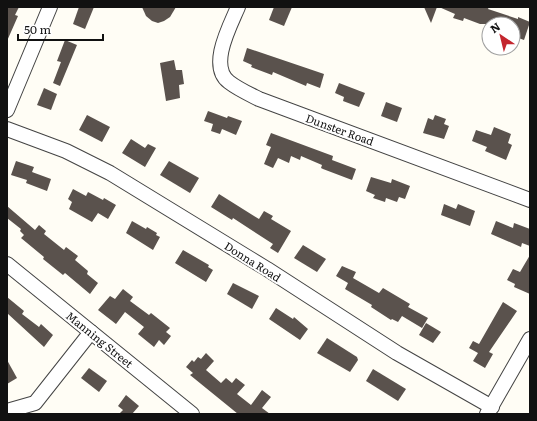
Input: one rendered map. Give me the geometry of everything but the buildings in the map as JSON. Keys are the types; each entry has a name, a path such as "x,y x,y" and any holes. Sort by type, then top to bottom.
{"street":[{"path":"7,110 50,7"},
{"name":"Dunster Road","path":"238,7 221,50 220,69 228,82 259,99 530,200"},
{"name":"Donna Road","path":"7,129 66,151 110,173 267,269 490,411"},
{"name":"Manning Street","path":"7,264 192,414"},
{"path":"7,412 37,408 91,332"},
{"path":"490,411 530,339"}]}
